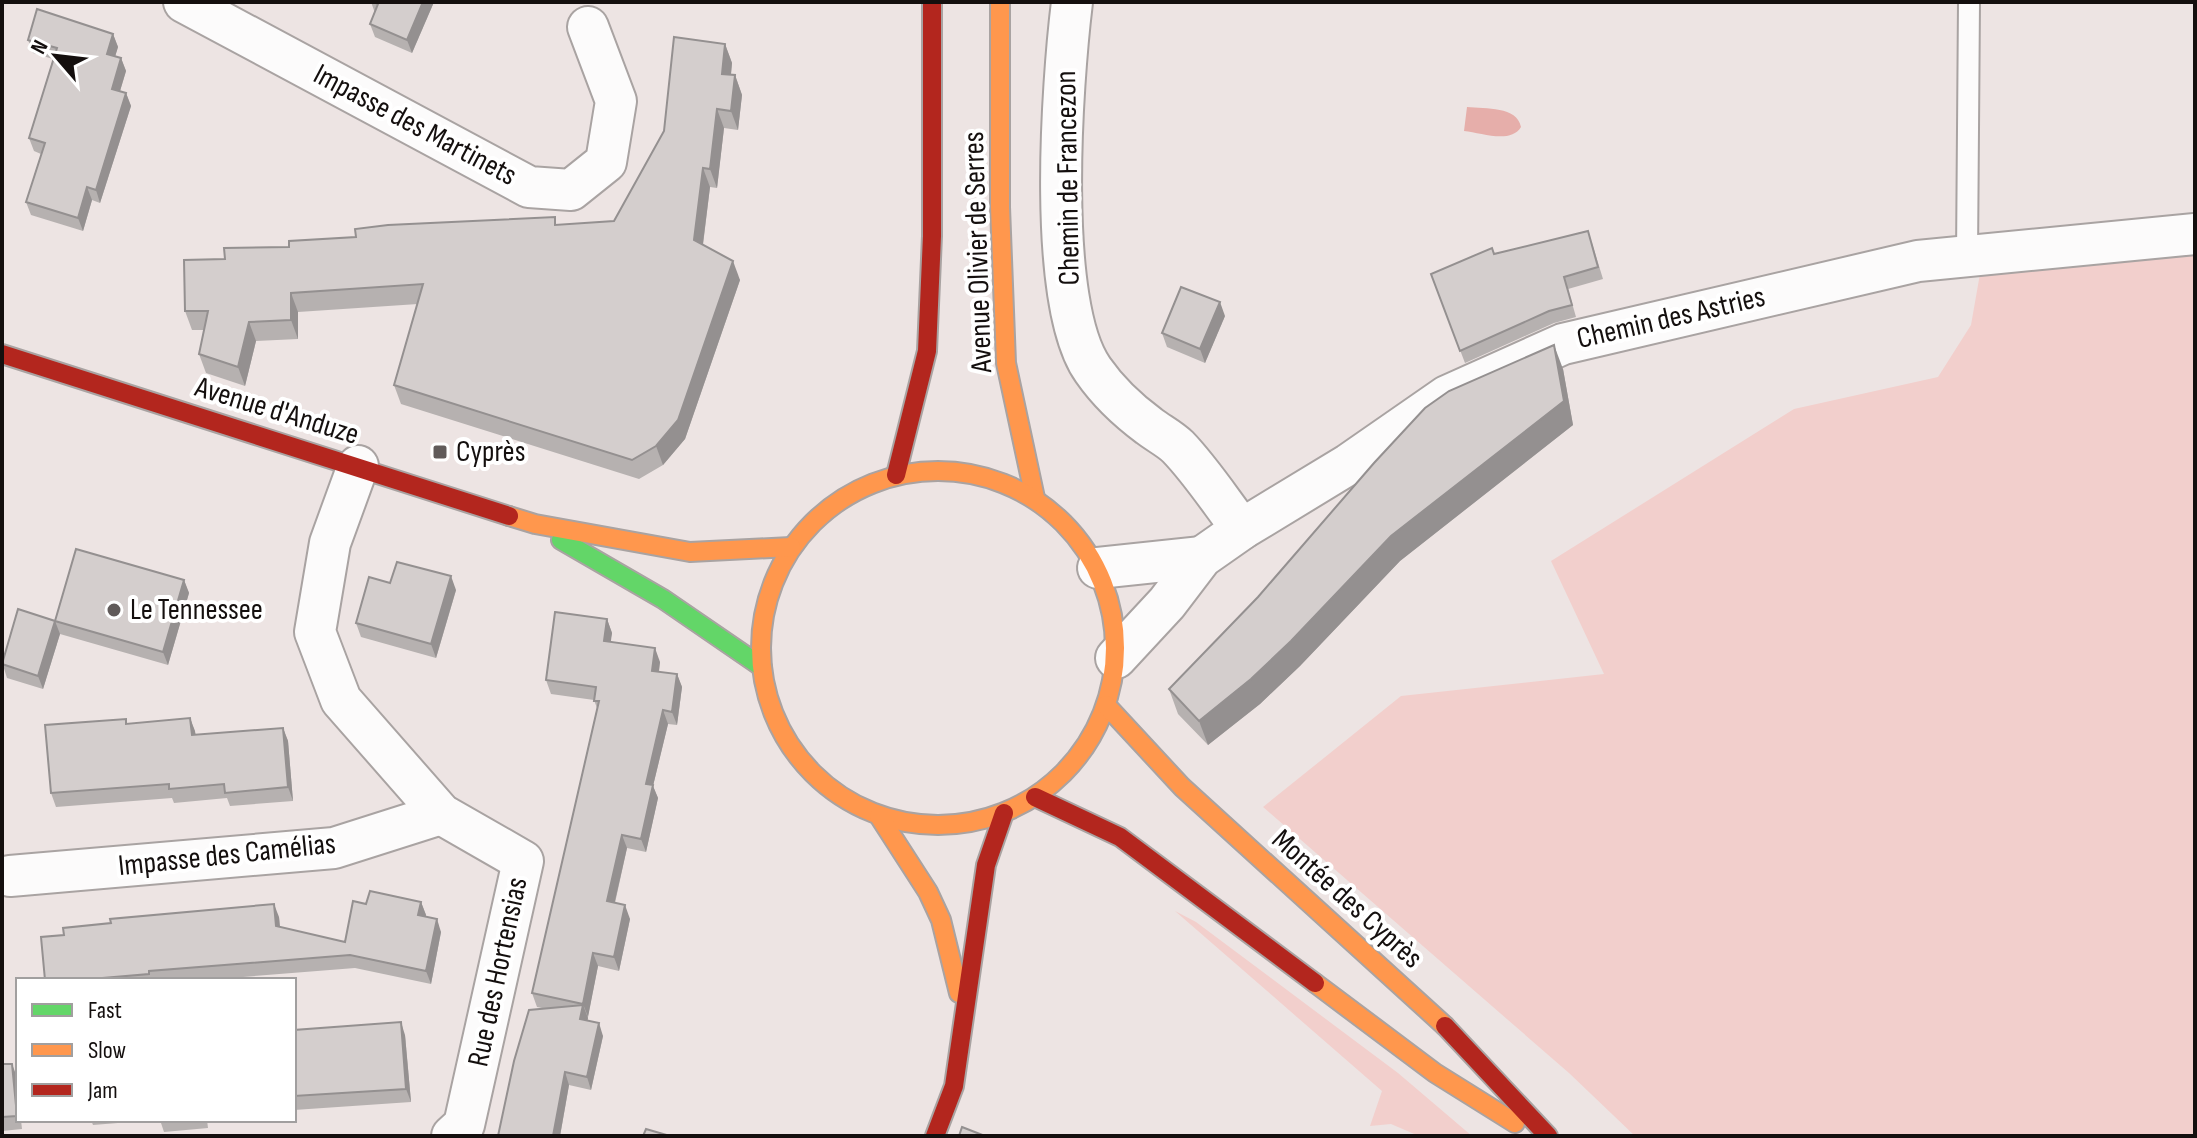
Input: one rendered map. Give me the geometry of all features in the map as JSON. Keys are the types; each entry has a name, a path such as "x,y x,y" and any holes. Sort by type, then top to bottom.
{"main road":[{"name":"Avenue Olivier de Serres","path":"896,475 927,351 932,236 932,2"},
{"name":"Avenue Olivier de Serres","path":"1000,2 1000,207 1006,363 1035,498"},
{"name":"Avenue d'Anduze","path":"2,354 535,524 690,552 791,547"},
{"path":"943,469 991,477 1035,498 1071,529 1098,568 1112,612 1116,658 1113,682 1106,705 1079,757 1035,797 1004,813 962,824 920,825 879,816 835,793 798,758 774,716 762,667 762,625 772,585 791,547 820,515 855,490 896,475 943,469"},
{"name":"Avenue d'Anduze","path":"535,524 663,599 762,667"},
{"name":"Montée des Cyprès","path":"1106,705 1182,787 1441,1022 1548,1136"},
{"path":"1035,797 1120,837 1435,1073 1536,1136"},
{"path":"935,1136 954,1086 986,865 1004,813"},
{"path":"879,816 928,892 941,920 964,1010"}],"street":[{"name":"Impasse des Martinets","path":"184,2 529,187 571,190 606,162 616,101 588,27"},
{"name":"Chemin de Francezon","path":"1072,2 1066,52 1062,208 1063,263 1073,320 1090,366 1114,398 1177,445 1242,529"},
{"name":"Chemin des Astries","path":"1116,658 1167,603 1202,557 1349,464 1447,396 1563,344 1918,261 2195,234"},
{"name":"Rue des Hortensias","path":"358,466 330,543 315,632 341,700 441,814 523,861 464,1125 452,1136"},
{"name":"Chemin des Astries","path":"1098,568 1202,557"},
{"name":"Impasse des Camélias","path":"10,876 334,848 441,814"}],"lane":[{"path":"1967,256 1969,2"}],"shaded area":[{"path":"1467,107 1507,112 1514,115 1521,127 1503,136 1464,131"},
{"path":"2195,248 2195,1136 1635,1136 1569,1073 1263,807 1401,696 1604,674 1551,561 1794,409 1938,377 1971,325 1981,268"},
{"path":"1175,911 1196,922 1398,1073 1472,1136 1419,1136 1391,1124 1370,1126 1382,1091"}],"building":[{"path":"374,2 423,2 407,40 370,24 378,4"},
{"path":"37,9 113,34 107,54 121,58 112,89 126,93 96,190 87,187 78,218 26,202 45,143 29,138 57,48 28,40"},
{"path":"674,37 725,44 722,74 735,75 731,111 717,109 710,169 703,168 694,240 733,261 678,420 656,446 632,460 394,385 423,284 291,293 291,320 249,322 238,367 199,354 208,311 185,311 184,260 225,259 224,248 289,247 289,241 356,237 355,229 388,225 555,217 555,225 614,221 664,131"},
{"path":"1588,231 1598,267 1564,277 1572,305 1549,311 1460,351 1431,274 1492,248 1494,254"},
{"path":"1181,287 1220,302 1200,349 1162,333"},
{"path":"1554,345 1564,401 1391,536 1291,641 1251,679 1199,721 1169,689 1258,597 1425,408 1449,391"},
{"name":"Le Tennessee","path":"76,549 184,580 163,652 55,621"},
{"path":"397,562 451,576 431,644 356,623 369,577 390,583"},
{"path":"18,609 55,621 38,676 2,664"},
{"path":"555,612 607,619 604,641 655,648 652,671 677,674 672,712 663,710 646,784 653,785 641,839 622,835 607,901 625,905 614,957 593,953 583,1004 532,993 599,701 594,701 596,687 546,680"},
{"path":"190,718 192,735 283,728 288,787 225,793 224,784 169,789 169,784 51,793 45,725 126,719 126,724"},
{"path":"370,891 421,902 418,915 437,919 426,971 350,955 149,971 149,974 102,978 45,978 41,937 64,935 63,928 111,923 110,919 274,904 276,926 345,942 353,901 366,904"},
{"path":"583,1005 580,1019 599,1023 587,1077 565,1072 553,1136 498,1136 529,1010"},
{"path":"401,1022 406,1089 296,1096 296,1030"},
{"path":"2,1064 12,1064 16,1116 2,1117"},
{"path":"962,1127 985,1136 959,1136"},
{"path":"646,1129 670,1136 643,1136"}],"traffic: fast":[{"path":"561,540 663,599 762,667"}],"traffic: slow":[{"path":"1000,2 1000,207 1006,363 1035,498"},
{"path":"938,471 973,474 1006,484 1036,501 1063,523 1085,550 1102,580 1112,613 1115,648 1112,683 1102,716 1085,746 1063,773 1036,795 1006,812 973,822 938,825 903,822 870,812 840,795 813,773 791,746 774,716 764,683 761,648 764,613 774,580 791,550 813,523 840,501 870,484 903,474 938,471"},
{"path":"509,516 535,524 690,552 791,547"},
{"path":"1106,705 1182,787 1445,1026"},
{"path":"879,816 928,892 941,920 959,993"},
{"path":"1315,983 1435,1073 1515,1123"}],"traffic: jam":[{"path":"896,475 927,351 932,236 932,2"},
{"path":"2,354 509,516"},
{"path":"1035,797 1120,837 1315,983"},
{"path":"935,1136 954,1086 986,865 1004,813"},
{"path":"1445,1026 1548,1136"}],"place":[{"name":"Cyprès","path":"440,452"},
{"name":"Le Tennessee","path":"114,610"}]}
